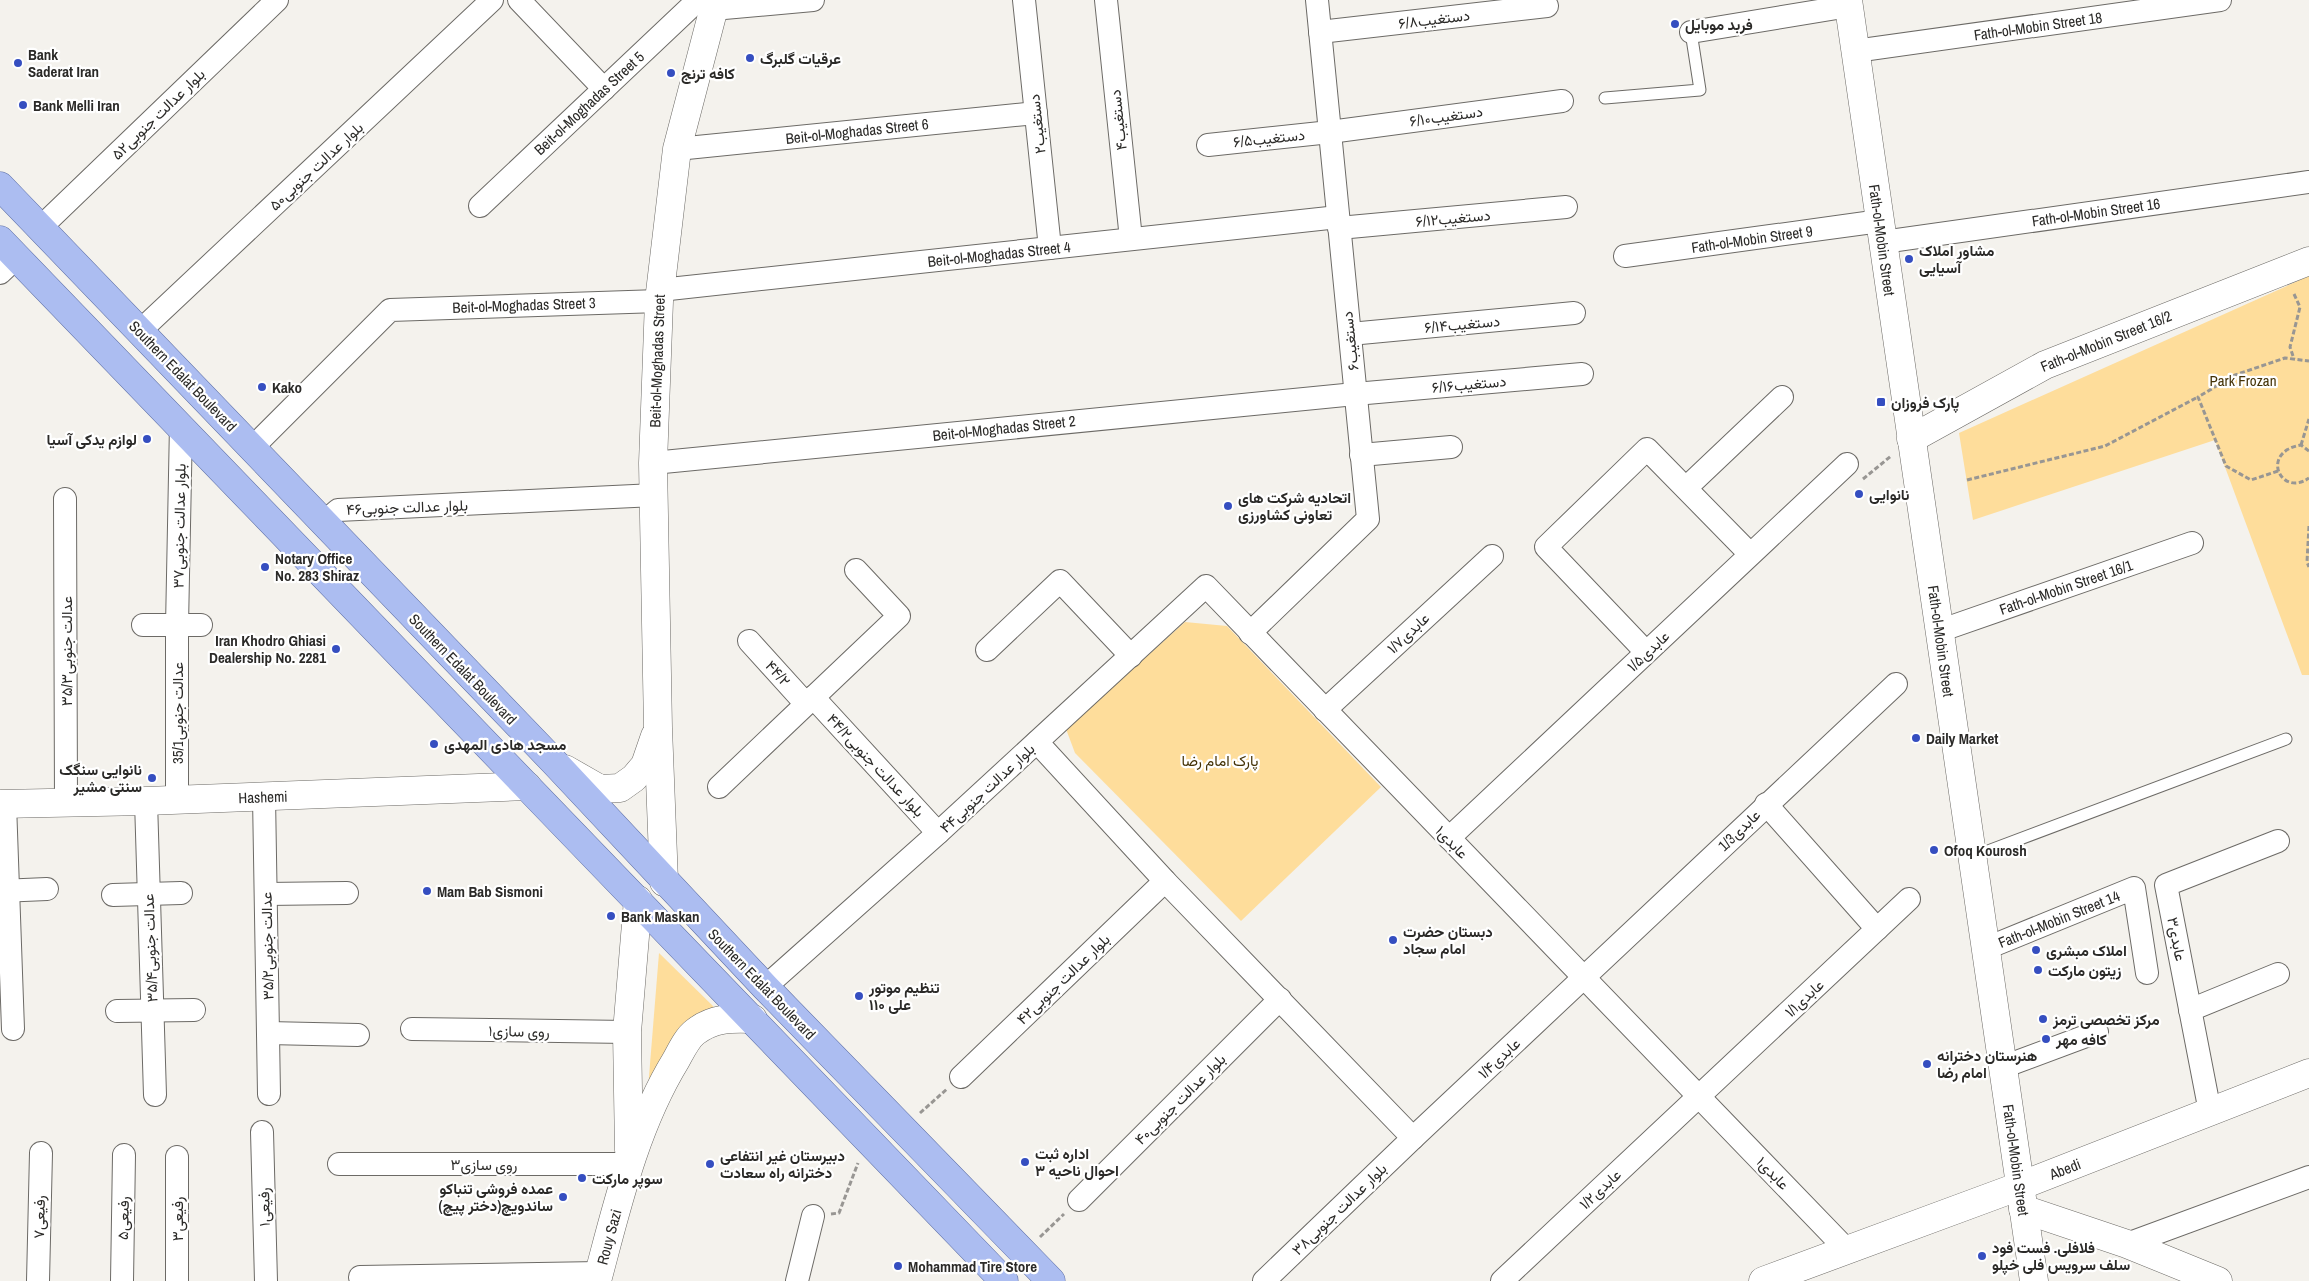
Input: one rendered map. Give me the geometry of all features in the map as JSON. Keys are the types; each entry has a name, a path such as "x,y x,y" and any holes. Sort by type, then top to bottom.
{"main road":[{"name":"Southern Edalat Boulevard","path":"0,186 462,669 554,762 664,882 1051,1281"},
{"name":"Southern Edalat Boulevard","path":"6,256 181,425 526,786 899,1170 994,1276"},
{"path":"438,694 462,669"},
{"path":"899,1170 922,1148"}],"street":[{"name":"بلوار عدالت جنوبی۵۲","path":"40,228 277,0"},
{"name":"بلوار عدالت جنوبی۵۰","path":"140,331 492,0"},
{"path":"519,0 604,89"},
{"path":"709,3 812,0"},
{"name":"۲دستغیب","path":"1024,0 1050,248"},
{"name":"دستغیب۴","path":"1106,0 1131,239"},
{"name":"دستغیب۶","path":"1250,633 1368,519 1317,0"},
{"name":"Fath-ol-Mobin Street 18","path":"1855,52 2220,0"},
{"name":"Beit-ol-Moghadas Street 5","path":"480,206 604,89 709,3"},
{"name":"Beit-ol-Moghadas Street","path":"664,882 658,728 653,463 659,295 677,148 709,3"},
{"path":"1691,32 1848,3"},
{"name":"Fath-ol-Mobin Street","path":"1848,3 2034,1281"},
{"name":"دستغیب۶/۸","path":"1320,32 1547,6"},
{"name":"دستغیب۶/۱۰","path":"1330,132 1562,101"},
{"name":"Beit-ol-Moghadas Street 6","path":"677,148 1036,114"},
{"name":"دستغیب۶/۵","path":"1208,145 1330,132"},
{"name":"Fath-ol-Mobin Street 16","path":"1881,231 2309,182"},
{"name":"دستغیب۶/۱۲","path":"1339,223 1566,208"},
{"name":"Beit-ol-Moghadas Street 4","path":"659,295 1131,239 1339,223"},
{"name":"Fath-ol-Mobin Street 9","path":"1624,256 1881,231"},
{"name":"Fath-ol-Mobin Street 16/2","path":"1912,439 2045,365 2309,261"},
{"name":"Beit-ol-Moghadas Street 3","path":"252,448 390,310 659,295"},
{"name":"دستغیب۶/۱۴","path":"1350,334 1574,313"},
{"name":"دستغیب۶/۱۶","path":"1356,394 1582,374"},
{"name":"Beit-ol-Moghadas Street 2","path":"653,463 1356,394"},
{"path":"1686,488 1782,397"},
{"name":"بلوار عدالت جنوبی۳۷","path":"177,626 181,425"},
{"path":"1361,455 1451,447"},
{"path":"1646,652 1546,546 1647,449 1750,554"},
{"name":"عابدی۱/۵","path":"1449,838 1847,464"},
{"name":"بلوار عدالت جنوبی۴۶","path":"323,524 338,510 655,495"},
{"name":"عدالت جنوبی۳۵/۳","path":"65,499 66,803"},
{"name":"Fath-ol-Mobin Street 16/1","path":"1939,631 2192,543"},
{"name":"عابدی۱/۷","path":"1325,710 1492,556"},
{"path":"719,787 899,616 856,570"},
{"path":"987,650 1060,581 1131,656"},
{"name":"۱عابدی","path":"1206,586 1699,1096"},
{"name":"بلوار عدالت جنوبی۴۴","path":"765,987 938,833 1206,586"},
{"path":"142,625 201,626"},
{"name":"35/1عدالت جنوبی","path":"177,626 177,800"},
{"name":"۴۴/۲","path":"749,641 810,701"},
{"name":"عابدی1/3","path":"1584,978 1766,804 1896,684"},
{"name":"بلوار عدالت جنوبی۴۴/۲","path":"810,701 938,833"},
{"path":"554,762 600,790 620,788 634,778 645,765 658,728"},
{"path":"1037,742 1165,880 1413,1138"},
{"name":"Hashemi","path":"2,804 177,800 526,786"},
{"name":"عدالت جنوبی۳۵/۲","path":"264,797 269,1094"},
{"name":"عدالت جنوبی۳۵/۴","path":"146,801 155,1095"},
{"path":"2,804 5,891 15,1029"},
{"path":"1766,804 1877,929"},
{"name":"عابدی۳","path":"2210,1112 2166,885 2278,841"},
{"name":"بلوار عدالت جنوبی۴۲","path":"961,1077 1165,880"},
{"name":"Fath-ol-Mobin Street 14","path":"1987,948 2134,888 2147,973"},
{"path":"5,891 47,889"},
{"path":"113,894 181,893"},
{"path":"266,894 347,893"},
{"name":"عابدی۱/۱","path":"1699,1096 1909,899"},
{"path":"629,1164 627,1032 638,900"},
{"path":"2190,1010 2278,974"},
{"name":"عابدی۱/۴","path":"1413,1138 1584,978"},
{"name":"بلوار عدالت جنوبی۴۰","path":"1079,1200 1280,999"},
{"path":"116,1011 194,1010"},
{"path":"629,1164 668,1072 694,1033 714,1021 729,1018 753,1019"},
{"name":"روی سازی۱","path":"412,1029 627,1032"},
{"path":"2003,1067 2097,1032"},
{"path":"268,1033 358,1035"},
{"name":"Abedi","path":"1770,1280 1847,1250 2022,1198 2210,1112 2309,1074"},
{"name":"عابدی۱","path":"1699,1096 1847,1250"},
{"name":"عابدی۱/۲","path":"1502,1281 1699,1096"},
{"name":"رفیعی۱","path":"262,1132 266,1281"},
{"name":"بلوار عدالت جنوبی۳۸","path":"1264,1281 1413,1138"},
{"name":"رفیعی۷","path":"38,1281 41,1152"},
{"name":"رفیعی۵","path":"122,1281 124,1155"},
{"name":"رفیعی۳","path":"176,1281 178,1157"},
{"name":"روی سازی۳","path":"339,1164 629,1164"},
{"name":"Rouy Sazi","path":"598,1277 629,1164"},
{"path":"2127,1244 2309,1177"},
{"path":"2022,1198 2218,1281"},
{"path":"797,1281 813,1216"},
{"path":"360,1277 598,1277"}],"lane":[{"path":"1605,98 1700,90 1691,32"},
{"path":"1972,857 2286,739"}],"path":[{"path":"2294,294 2300,307 2290,347 2294,359"},
{"path":"1967,480 2105,446 2235,375 2285,358 2309,361"},
{"path":"2198,396 2226,466 2252,480 2278,471"},
{"path":"2301,445 2309,419"},
{"path":"1847,464 1860,481 1912,439"},
{"path":"2309,451 2301,445 2291,446 2281,453 2277,465 2281,476 2292,483 2304,482 2309,478"},
{"path":"2309,526 2307,562 2309,567"},
{"path":"903,1129 961,1077"},
{"path":"813,1216 839,1213 868,1138"},
{"path":"1023,1252 1079,1200"}],"green space":[{"name":"Park Frozan","path":"2309,276 2309,675 2302,675 2215,440 1973,520 1959,433"},
{"name":"پارک امام رضا","path":"1185,622 1227,626 1381,787 1241,921 1075,753 1066,729"},
{"path":"659,953 717,1010 647,1101"}],"place":[{"name":"فربد موبایل","path":"1675,24"},
{"name":"عرقیات گلبرگ","path":"750,58"},
{"name":"Bank Saderat Iran","path":"18,63"},
{"name":"کافه ترنج","path":"671,73"},
{"name":"Bank Melli Iran","path":"23,105"},
{"name":"مشاور املاک آسیایی","path":"1909,259"},
{"name":"Kako","path":"262,387"},
{"name":"پارک فروزان","path":"1881,402"},
{"name":"لوازم یدکی آسیا","path":"147,439"},
{"name":"نانوایی","path":"1859,494"},
{"name":"اتحادیه شرکت های تعاونی کشاورزی","path":"1228,506"},
{"name":"Notary Office No. 283 Shiraz","path":"265,567"},
{"name":"Iran Khodro Ghiasi Dealership No. 2281","path":"336,649"},
{"name":"Daily Market","path":"1916,738"},
{"name":"مسجد هادی المهدی","path":"434,744"},
{"name":"نانوایی سنگک سنتی مشیر","path":"152,778"},
{"name":"Ofoq Kourosh","path":"1934,850"},
{"name":"Mam Bab Sismoni","path":"427,891"},
{"name":"Bank Maskan","path":"611,916"},
{"name":"دبستان حضرت امام سجاد","path":"1393,940"},
{"name":"املاک مبشری","path":"2036,950"},
{"name":"زیتون مارکت","path":"2038,970"},
{"name":"تنظیم موتور علی ۱۱۰","path":"859,996"},
{"name":"مرکز تخصصی ترمز","path":"2043,1019"},
{"name":"کافه مهر","path":"2046,1039"},
{"name":"هنرستان دخترانه امام رضا","path":"1927,1064"},
{"name":"اداره ثبت احوال ناحیه ۳","path":"1025,1162"},
{"name":"دبیرستان غیر انتفاعی دخترانه راه سعادت","path":"710,1164"},
{"name":"سوپر مارکت","path":"582,1178"},
{"name":"عمده فروشی تنباکو ساندویچ(دختر پیچ)","path":"563,1197"},
{"name":"فلافلی. فست فود سلف سرویس فلی خپلو","path":"1982,1256"},
{"name":"Mohammad Tire Store","path":"898,1266"}]}
